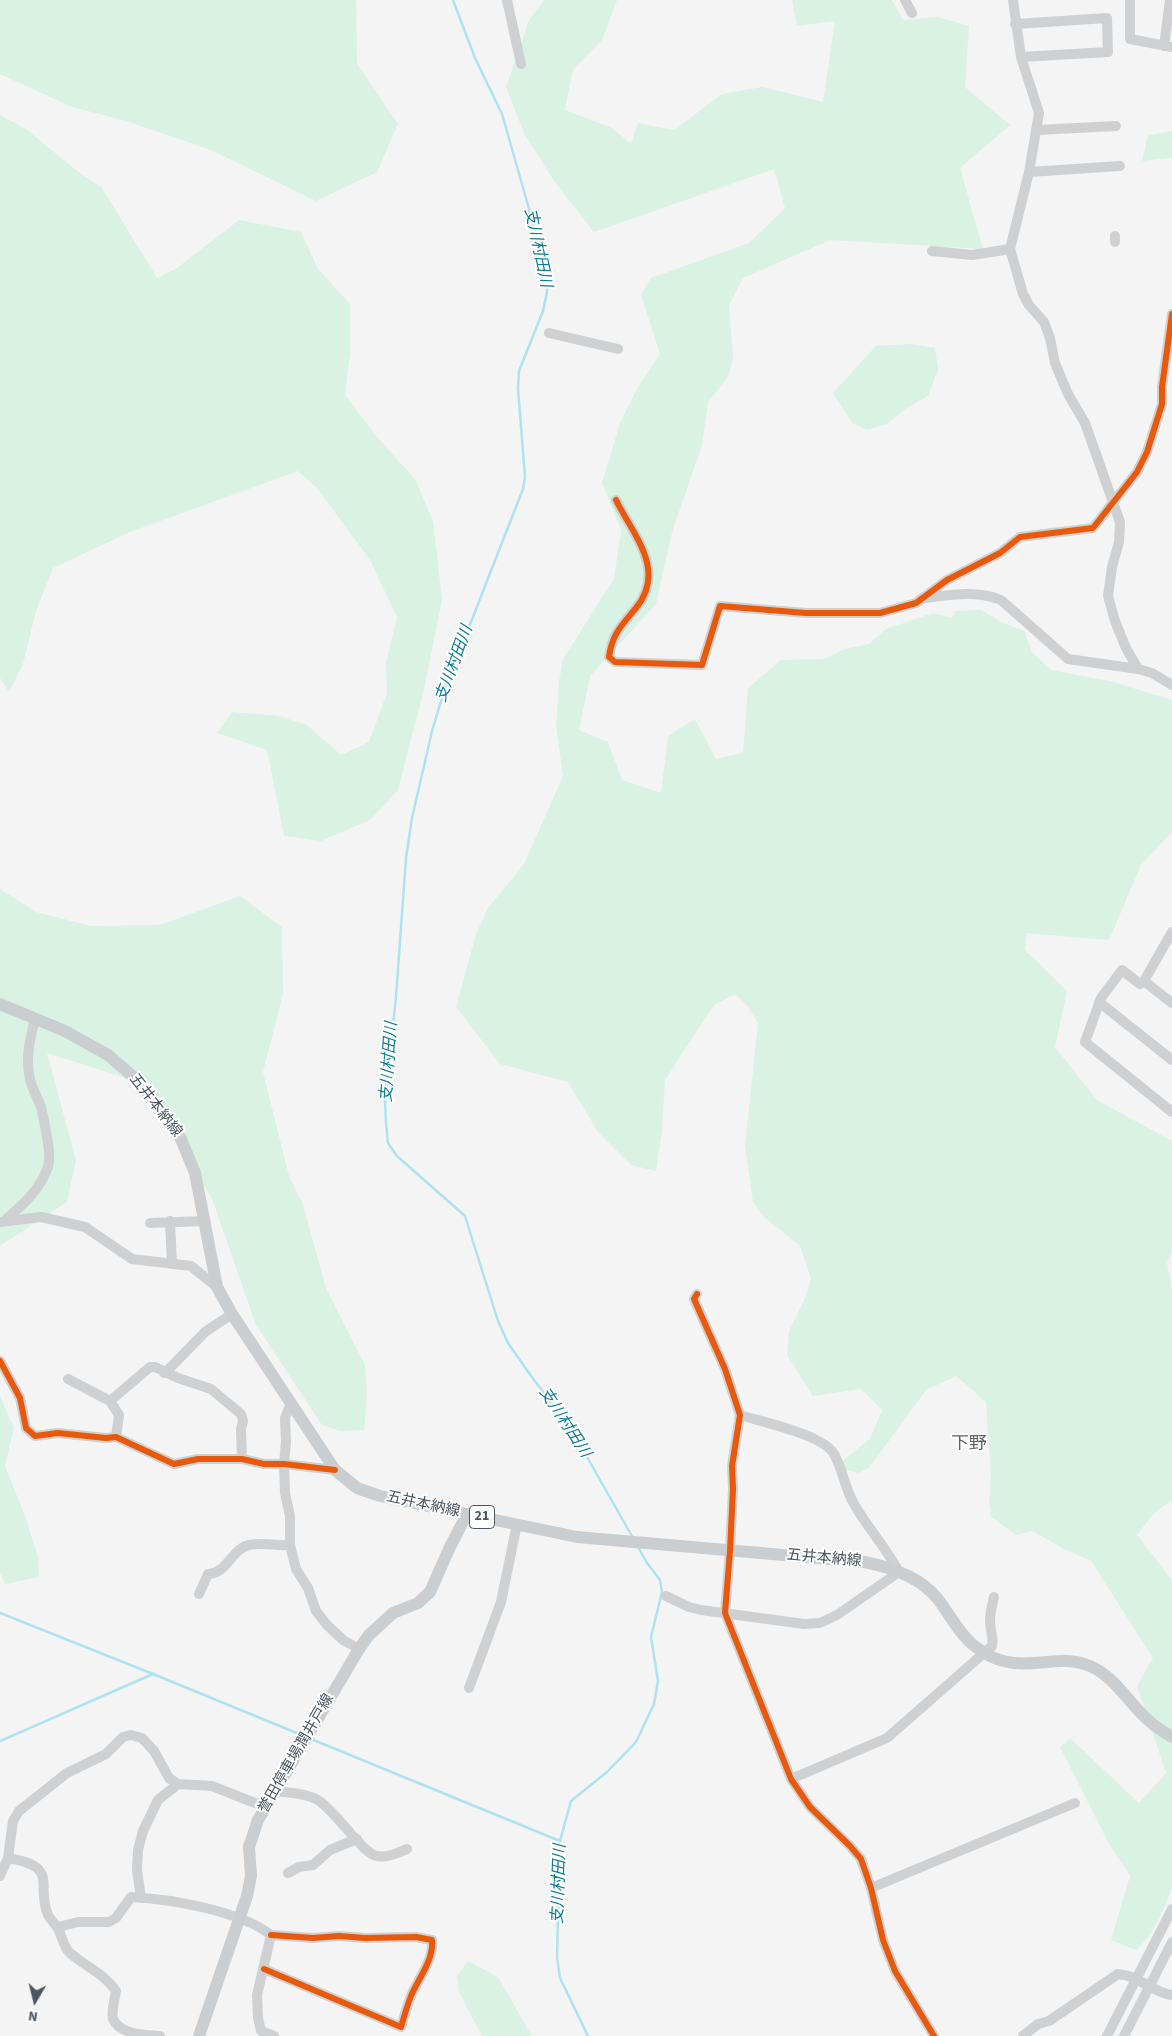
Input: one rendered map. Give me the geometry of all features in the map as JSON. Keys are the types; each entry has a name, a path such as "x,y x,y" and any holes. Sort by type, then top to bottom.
{"main road":[{"name":"五井本納線","path":"0,1004 65,1031 108,1055 136,1079 160,1107 181,1139 195,1173 217,1287 232,1314 335,1470 351,1484 366,1492 467,1514 603,1540 864,1562 899,1572 925,1587 936,1596 965,1638 984,1653 1008,1663 1023,1665 1069,1661 1089,1666 1107,1676 1141,1713 1172,1737"},
{"name":"誉田停車場潤井戸線","path":"199,2036 250,1886 248,1856 252,1837 266,1807 358,1650 369,1635 393,1613 418,1602 430,1592 467,1514"}],"street":[{"path":"507,0 521,64"},
{"path":"905,0 912,14"},
{"path":"1013,0 1021,57 1039,113 1029,172 1010,249 1023,294 1029,305 1044,322 1050,338 1055,363 1068,394 1085,423 1114,502 1120,522 1119,542 1112,567 1108,596 1114,621 1138,669"},
{"path":"1130,0 1130,38 1168,46 1170,0"},
{"path":"1015,24 1107,18 1108,52 1021,57"},
{"path":"1037,130 1116,126"},
{"path":"1029,172 1120,166"},
{"path":"932,251 972,255 1010,249"},
{"path":"924,598 929,591 1000,552 1020,536 1093,528 1137,472 1167,405 1162,386 1172,314"},
{"path":"549,333 618,348"},
{"path":"616,500 624,517 639,540 648,562 649,586 638,606 620,626 611,643 609,657 615,662 702,666 720,606 806,613 880,612 924,598 963,594 988,595 1001,600 1068,659 1138,669 1152,673 1172,685"},
{"path":"1144,982 1172,932"},
{"path":"1172,1003 1144,982 1140,984 1122,970 1099,1002 1085,1042 1172,1112"},
{"path":"1099,1002 1172,1060"},
{"path":"2,1221 30,1198 48,1167 50,1155 40,1107 30,1080 27,1055 35,1019"},
{"path":"2,1221 41,1217 67,1224 79,1224 85,1226 132,1259 192,1266 217,1287"},
{"path":"150,1222 205,1220"},
{"path":"170,1221 172,1264"},
{"path":"696,1294 694,1299 725,1369 740,1415 732,1466 733,1489 725,1614 791,1779 810,1807 850,1846 861,1860 871,1888 883,1940 895,1971 934,2036"},
{"path":"164,1373 205,1332 232,1314"},
{"path":"0,1361 20,1398 26,1428 30,1433 40,1436 58,1433 106,1438 116,1437 174,1464 198,1459 242,1459 264,1464 284,1464 335,1470"},
{"path":"110,1401 150,1367 155,1367 164,1373 211,1389 241,1414 243,1421 241,1430 242,1459"},
{"path":"68,1378 110,1401 119,1415 116,1437"},
{"path":"291,1404 285,1418 286,1442 284,1464 285,1493 290,1516 290,1545 296,1569 308,1588 316,1612 343,1640 358,1650"},
{"path":"666,1596 689,1607 725,1614 804,1624 820,1623 837,1615 899,1572 890,1554 853,1503 834,1453 826,1446 793,1429 740,1415"},
{"path":"469,1688 501,1602 517,1524"},
{"path":"199,1594 208,1574 219,1572 243,1547 258,1544 290,1545"},
{"path":"791,1779 887,1738 992,1646 990,1619 994,1596"},
{"path":"0,1876 8,1858 12,1821 19,1811 67,1774 106,1754 123,1737 142,1738 154,1751 169,1778 178,1784 212,1786 266,1807"},
{"path":"141,1898 137,1870 138,1850 143,1831 158,1800 178,1784"},
{"path":"275,1791 318,1800 369,1853 376,1856 387,1856 406,1849"},
{"path":"871,1888 1075,1803"},
{"path":"288,1873 299,1867 313,1865 330,1850 357,1839"},
{"path":"8,1858 22,1860 42,1874 45,1880 48,1915 58,1927 68,1950 106,1979 116,1991 113,2009 114,2021 119,2026 138,2034 160,2036"},
{"path":"58,1927 78,1922 109,1922 116,1918 131,1898 141,1898 186,1904 240,1918 264,1929 271,1935 313,1938 339,1936 365,1938 416,1937 432,1940 432,1946 424,1969 410,1997 401,2027 264,1969"},
{"path":"1107,2036 1172,1909"},
{"path":"271,1935 257,1995 258,2018 261,2031 274,2036"},
{"path":"1124,2036 1172,1942"},
{"path":"1023,2036 1038,2024 1050,2020 1118,1974 1128,1974 1172,1995"}],"green space":[{"path":"0,0 356,0 357,63 398,124 377,172 316,201 211,150 126,121 72,107 0,74"},
{"path":"544,0 617,0 602,40 573,70 565,110 610,127 631,143 638,123 674,130 722,94 762,87 823,102 835,21 797,26 792,0 892,0 903,20 938,17 969,26 965,87 1010,125 960,168 983,249 830,240 743,278 729,305 733,359 728,377 708,402 702,445 672,532 656,604 590,676 579,730 608,742 622,780 661,793 668,736 695,719 716,759 743,753 748,688 781,660 824,659 845,649 869,644 886,629 933,613 952,618 956,611 981,610 1001,622 1024,631 1032,652 1051,670 1110,681 1172,700 1172,832 1141,865 1109,940 1027,933 1025,950 1067,991 1055,1047 1097,1100 1172,1141 1172,1251 1167,1263 1172,1290 1172,1500 1154,1513 1137,1535 1172,1580 1172,1888 1153,1929 1136,1950 1111,1940 1130,1876 1109,1844 1060,1747 1070,1738 1139,1803 1166,1773 1137,1686 1153,1658 1091,1561 1062,1548 1033,1531 1016,1535 991,1517 989,1501 991,1475 986,1402 956,1376 926,1390 869,1468 859,1473 835,1467 870,1439 882,1410 861,1389 813,1396 787,1355 789,1331 806,1296 811,1278 800,1246 764,1217 753,1202 745,1146 758,1023 748,1007 735,994 714,1005 665,1080 662,1131 656,1171 631,1165 598,1132 568,1082 500,1064 456,1007 476,934 488,908 524,864 563,776 556,725 559,682 563,659 614,579 621,530 602,483 620,423 637,389 660,354 641,294 651,278 749,243 785,208 774,169 594,232 554,181 524,133 506,87 529,20"},
{"path":"0,115 26,129 76,170 102,188 157,278 177,268 239,220 301,232 318,269 350,304 350,353 345,395 377,437 415,479 433,521 442,599 424,689 398,790 370,820 321,841 284,836 267,750 217,733 232,712 279,716 307,725 341,755 369,742 387,693 386,663 397,617 370,560 317,488 298,471 130,532 53,568 36,611 23,664 9,692 0,678"},
{"path":"1172,131 1172,158 1142,161 1148,135"},
{"path":"910,344 935,348 938,370 928,396 905,409 887,424 867,430 852,423 833,393 876,346"},
{"path":"0,889 36,912 91,926 160,925 240,896 282,927 283,994 263,1072 289,1176 303,1205 326,1288 365,1365 367,1395 364,1430 340,1431 322,1425 256,1325 212,1199 141,1083 47,1053 76,1160 67,1202 0,1246"},
{"path":"0,1396 14,1428 5,1466 25,1516 38,1557 39,1577 5,1584 0,1573"},
{"path":"468,1961 498,1977 532,2036 482,2036 459,1992 457,1976"}],"waterway":[{"name":"支川村田川","path":"453,0 475,58 502,114 537,237 547,279 547,292 543,311 519,371 518,388 525,477 523,489 444,691 432,731 412,818 406,858 396,997 385,1100 388,1143 397,1156 465,1216 498,1321 508,1343 570,1427 633,1538"},
{"name":"支川村田川","path":"588,2036 560,1978 557,1957 560,1841 571,1801 607,1772 636,1742 654,1704 658,1681 651,1637 662,1592 660,1580 638,1547"},
{"path":"0,1613 153,1674"},
{"path":"0,1741 153,1674 304,1736"},
{"path":"311,1739 560,1841"}],"cycle path":[{"path":"616,500 644,553 648,566 648,580 645,594 618,630 610,649 609,657 615,662 702,665 720,606 806,613 880,613 916,603 947,580 1000,553 1020,537 1093,528 1137,472 1147,452 1162,404 1162,387 1172,314"},
{"path":"697,1294 694,1299 725,1369 740,1415 732,1466 733,1489 725,1613 791,1779 810,1807 861,1859 871,1888 883,1940 895,1971 934,2036"},
{"path":"0,1361 20,1398 26,1428 35,1436 58,1433 106,1438 116,1437 174,1464 198,1459 242,1459 264,1464 284,1464 335,1470"},
{"path":"264,1969 401,2027 411,1996 431,1955 432,1947 432,1940 416,1937 365,1938 339,1936 313,1938 271,1935"}],"district":[{"name":"下野","path":"969,1445"}]}
